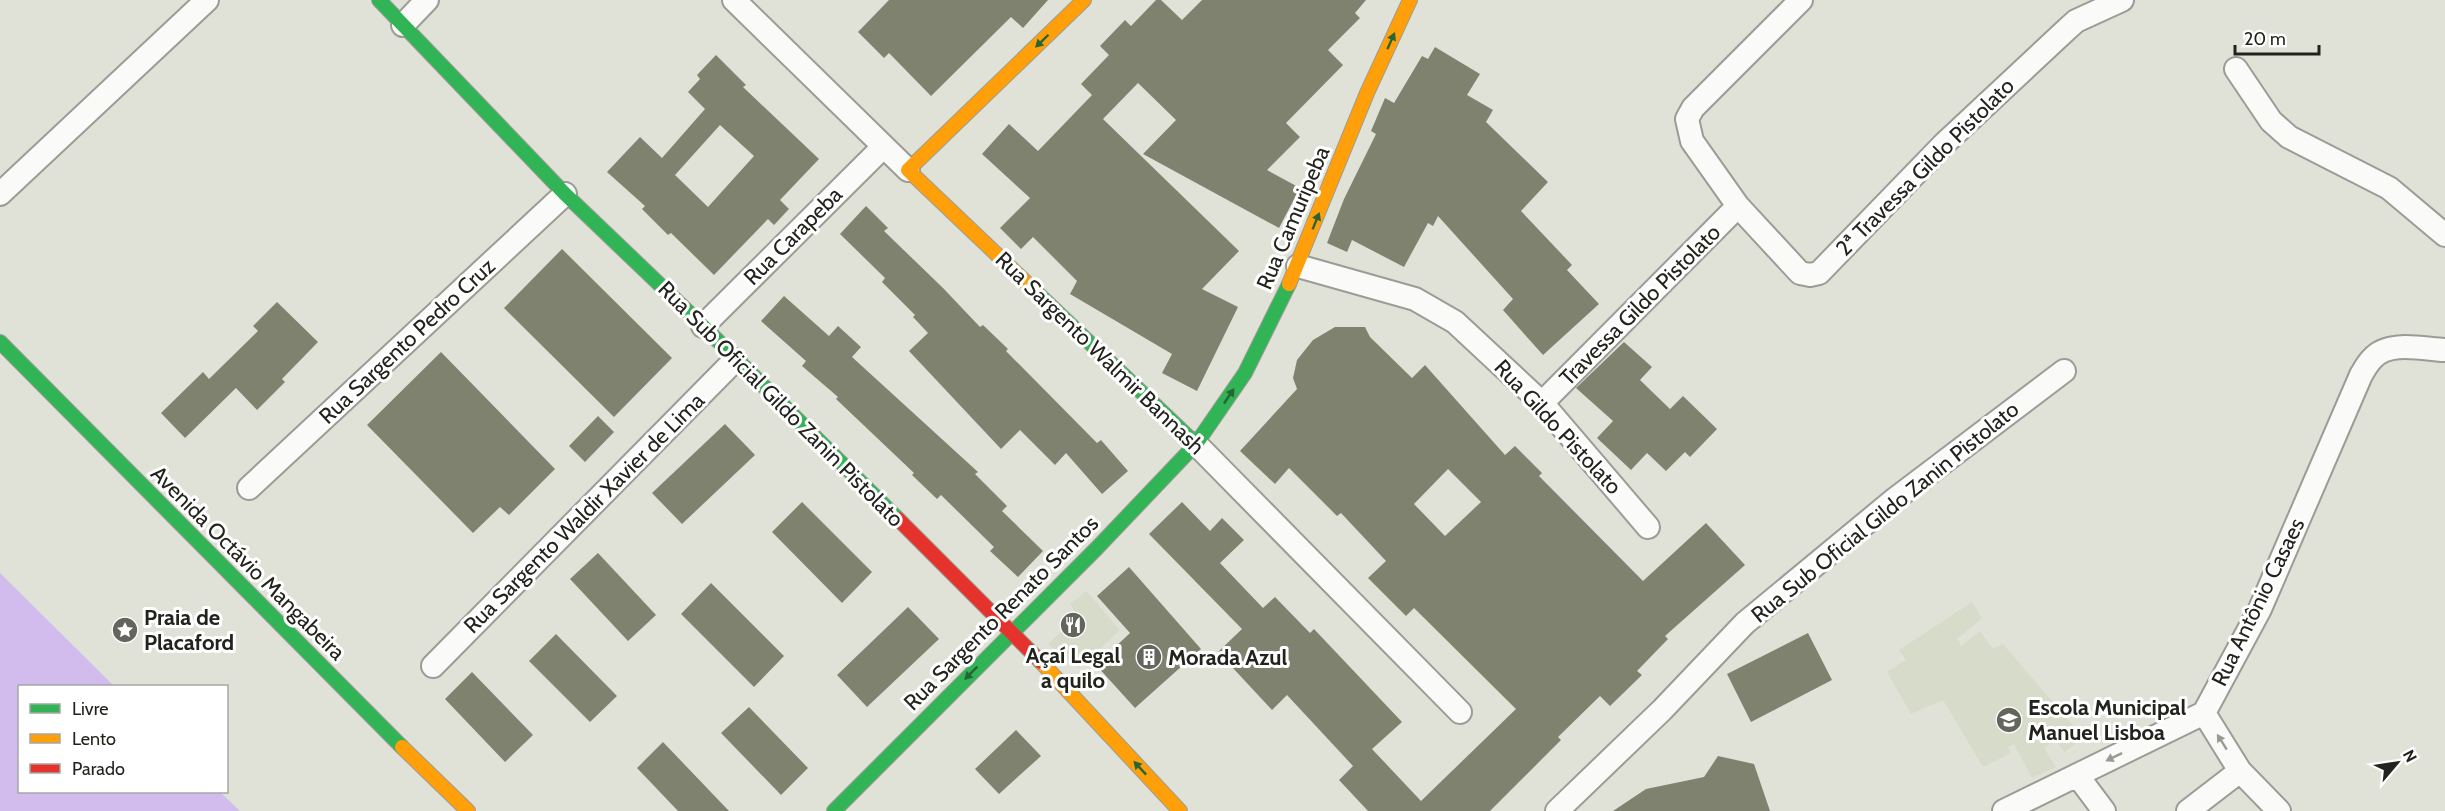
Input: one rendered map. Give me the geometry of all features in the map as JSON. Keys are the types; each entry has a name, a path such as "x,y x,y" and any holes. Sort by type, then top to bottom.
{"main road":[{"name":"Rua Sub Oficial Gildo Zanin Pistolato","path":"379,0 565,194 703,326 1012,631 1180,811"},
{"path":"908,170 1084,0"},
{"name":"Rua Camuripeba","path":"1196,444 1245,373 1298,266 1367,93 1410,0"},
{"name":"Rua Sargento Walmir Bannash","path":"908,170 1196,444"},
{"name":"Avenida Octávio Mangabeira","path":"0,342 468,811"},
{"name":"Rua Sargento Renato Santos","path":"834,811 1097,548 1196,444"}],"street":[{"path":"0,194 207,0"},
{"path":"403,25 427,0"},
{"name":"Rua Sargento Walmir Bannash","path":"734,0 908,170"},
{"name":"2ª Travessa Gildo Pistolato","path":"1801,0 1693,108 1688,119 1692,141 1738,207 1800,273 1810,275 1819,273 1946,143 2076,21 2122,0"},
{"path":"2236,69 2271,121 2289,137 2389,188 2445,234"},
{"name":"Rua Carapeba","path":"703,326 883,147"},
{"name":"Rua Sargento Pedro Cruz","path":"249,488 565,194"},
{"name":"Travessa Gildo Pistolato","path":"1542,403 1738,207"},
{"name":"Rua Gildo Pistolato","path":"1298,266 1415,299 1455,322 1542,403 1648,527"},
{"name":"Rua Antônio Casaes","path":"2004,811 2204,713 2260,609 2361,375 2373,357 2384,350 2402,347 2445,350"},
{"name":"Rua Sargento Waldir Xavier de Lima","path":"433,666 735,360"},
{"name":"Rua Sub Oficial Gildo Zanin Pistolato","path":"1557,811 1662,710 1745,623 1895,498 2064,371"},
{"name":"Rua Sargento Walmir Bannash","path":"1196,444 1460,712"},
{"path":"2204,713 2240,771 2279,811"},
{"path":"2188,811 2240,771"},
{"path":"2077,775 2104,811"}],"shaded area":[{"path":"0,573 113,685 18,685 18,793 221,793 240,811 0,811"},
{"path":"1086,591 1120,630 1079,668 1048,644 1078,616 1070,604"},
{"path":"1972,602 1982,618 1957,639 1961,646 1980,631 1993,649 2003,644 2084,738 2064,752 2056,740 2044,748 2056,767 2032,778 2014,744 2008,747 2011,753 1983,767 1943,700 1911,714 1887,672 1906,660 1899,650"}],"building":[{"path":"889,0 1048,0 1023,28 1011,17 931,96 889,53 884,58 858,32"},
{"path":"1156,0 1161,0 1182,20 1202,0 1366,0 1355,13 1360,18 1328,50 1343,65 1286,123 1300,137 1267,170 1300,188 1279,228 1143,154 1176,120 1138,83 1103,119 1239,251 1202,289 1238,307 1197,391 1162,373 1172,354 1070,294 1077,281 1033,237 1021,249 1000,228 1030,198 982,154 1009,124 1038,151 1092,95 1081,84 1109,55 1100,46 1125,20 1131,26"},
{"path":"1435,47 1480,74 1467,95 1493,110 1486,122 1548,182 1521,211 1572,265 1567,270 1599,304 1543,355 1503,310 1513,299 1438,216 1433,226 1428,223 1404,267 1352,240 1347,252 1327,243 1344,199 1376,134 1371,131 1385,98 1394,103 1422,56 1428,59"},
{"path":"716,55 746,85 743,87 819,159 780,200 789,209 774,225 768,219 714,275 671,233 668,235 642,209 645,206 607,172 640,137 662,158 705,109 688,92 700,79 697,75","holes":["720,125 754,156 708,207 675,175"]},
{"path":"866,206 888,228 884,231 980,327 983,325 1008,349 1006,351 1097,443 1101,440 1128,471 1102,494 1066,453 1055,465 1020,430 1001,449 909,351 928,333 913,317 915,315 882,282 885,278 840,234"},
{"path":"562,249 672,358 614,417 504,308"},
{"path":"784,296 829,336 838,326 861,347 852,357 978,472 975,474 1007,506 1002,511 1043,551 1018,577 990,551 994,547 941,495 937,499 912,475 914,473 836,399 838,397 802,366 806,361 761,321"},
{"path":"277,302 318,342 282,379 285,382 257,410 236,388 185,438 161,413 203,372 209,379 258,331 253,326"},
{"path":"1335,327 1365,327 1370,337 1412,378 1425,365 1505,455 1515,446 1542,473 1539,476 1643,581 1706,523 1745,565 1665,636 1668,639 1637,671 1642,675 1610,706 1600,696 1558,737 1561,740 1490,811 1368,811 1339,780 1353,766 1287,695 1272,710 1218,652 1242,629 1149,534 1182,502 1210,531 1222,518 1244,540 1220,563 1263,608 1275,597 1310,633 1314,629 1402,722 1372,749 1421,801 1516,709 1414,608 1406,616 1368,578 1386,561 1341,513 1337,516 1289,468 1275,484 1240,451 1297,389 1293,378 1297,360 1313,340","holes":["1448,469 1481,502 1445,536 1414,504"]},
{"path":"1624,342 1652,367 1640,380 1670,409 1683,396 1717,429 1690,457 1685,452 1666,471 1647,453 1631,470 1597,438 1613,421 1576,388"},
{"path":"441,352 555,469 509,515 500,507 473,533 367,425"},
{"path":"598,416 614,432 585,462 569,446"},
{"path":"725,424 755,455 682,524 652,493"},
{"path":"802,502 872,572 842,603 772,532"},
{"path":"598,553 656,615 628,641 570,579"},
{"name":"Morada Azul","path":"1129,567 1201,649 1135,708 1096,665 1130,633 1097,596"},
{"path":"711,583 784,656 754,687 681,614"},
{"path":"908,607 939,639 867,707 837,675"},
{"path":"1808,633 1832,680 1751,722 1727,674"},
{"path":"556,634 617,696 590,722 529,661"},
{"path":"472,672 533,735 505,762 445,699"},
{"path":"749,707 808,768 781,795 721,733"},
{"path":"1016,730 1041,756 999,794 975,769"},
{"path":"663,742 729,811 678,811 637,768"},
{"path":"1718,756 1754,764 1770,811 1613,811 1646,789 1704,777"}],"traffic: fast":[{"path":"379,0 565,194 703,326 898,519"},
{"path":"834,811 1097,548 1196,444 1245,373 1289,284"},
{"path":"1031,287 1196,444"},
{"path":"0,342 402,747"}],"traffic: slow":[{"path":"1031,287 908,170 1084,0"},
{"path":"1289,284 1367,93 1410,0"},
{"path":"1041,662 1180,811"},
{"path":"402,747 468,811"}],"traffic: jam":[{"path":"898,519 1041,662"}],"place":[{"name":"Açaí Legal a quilo","path":"1073,625"},
{"name":"Praia de Placaford","path":"125,630"},
{"name":"Morada Azul","path":"1149,657"},
{"name":"Escola Municipal Manuel Lisboa","path":"2009,720"}]}
